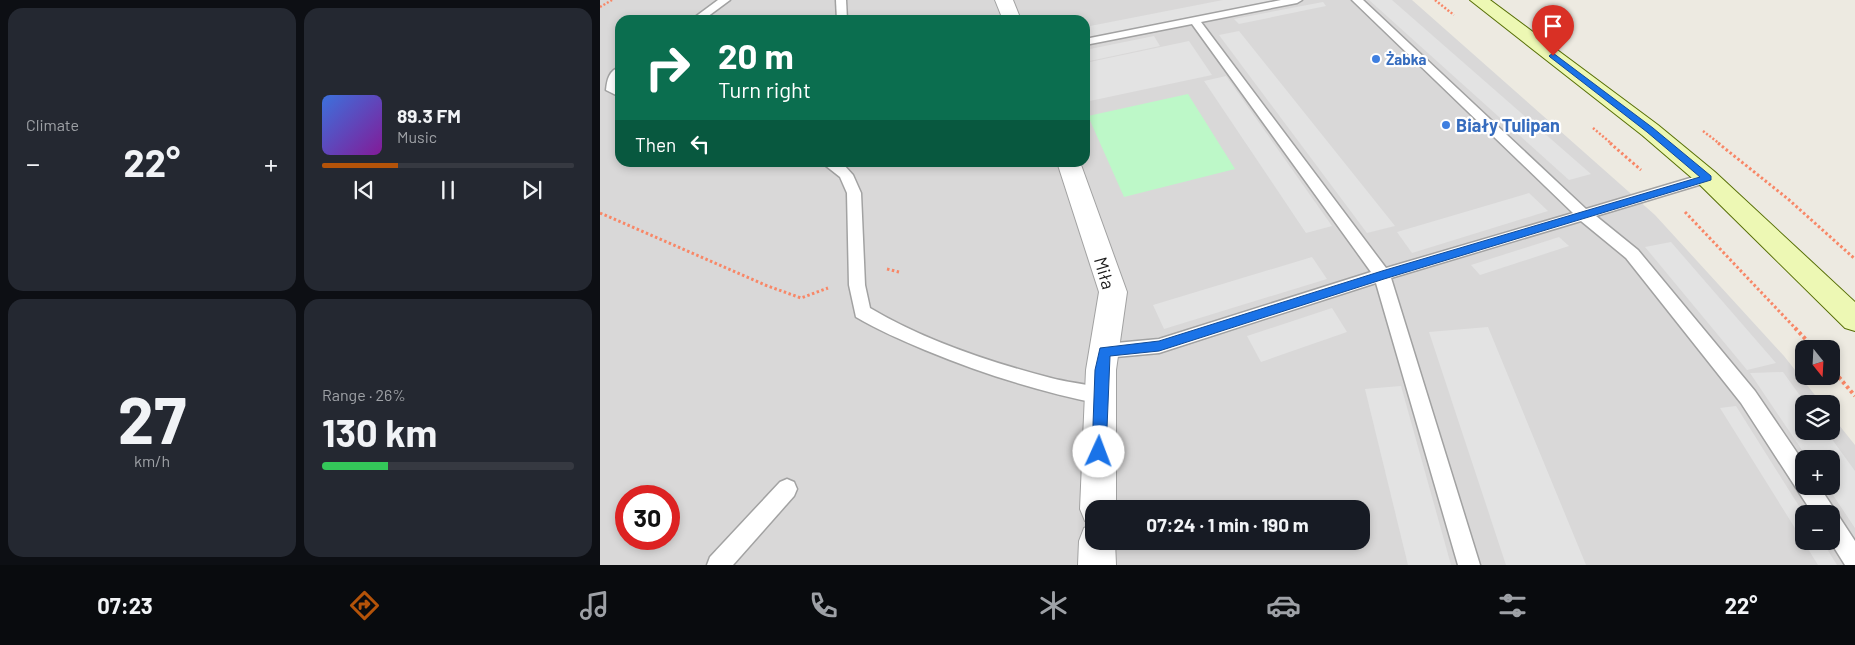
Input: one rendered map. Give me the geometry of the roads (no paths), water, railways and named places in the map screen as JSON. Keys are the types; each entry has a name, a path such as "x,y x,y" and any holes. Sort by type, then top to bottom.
{"street":[{"path":"1004,0 1010,15"},
{"path":"1479,0 1627,112 1707,178 1855,320"},
{"name":"Miła","path":"1070,167 1113,292 1101,396 1098,500"},
{"path":"1096,565 1097,550"}],"lane":[{"path":"703,15 725,0"},
{"path":"840,0 842,15"},
{"path":"1090,41 1297,0"},
{"path":"1357,0 1584,216 1609,233 1638,261 1748,397 1795,468"},
{"path":"1195,21 1382,276 1469,565"},
{"path":"615,77 612,90 615,91"},
{"path":"850,171 854,193 857,277 862,312 882,324 982,366 1054,387 1101,396"},
{"path":"1105,351 1159,346 1382,276 1707,178"},
{"path":"718,565 787,489"},
{"path":"1840,538 1855,560"}],"place":[{"name":"Żabka","path":"1376,59"},
{"name":"Biały Tulipan","path":"1446,125"}]}
